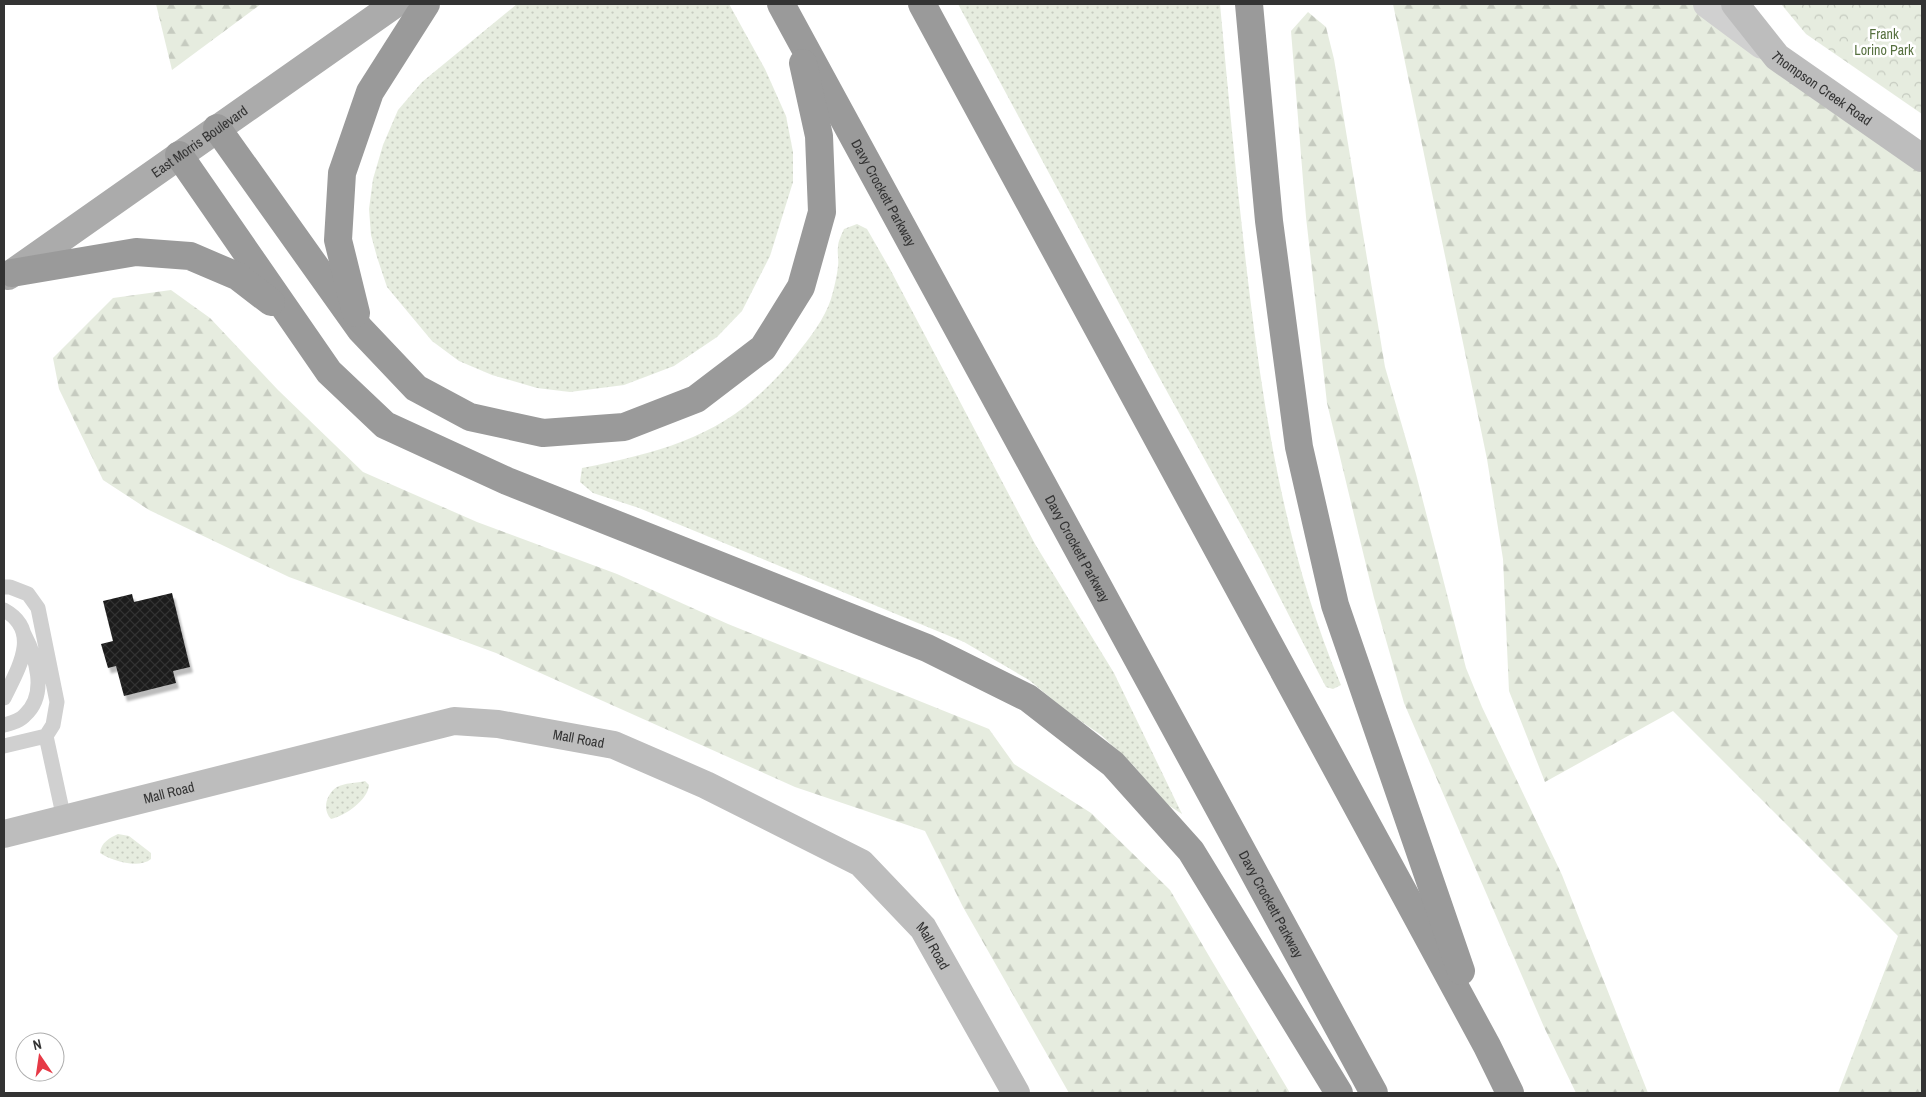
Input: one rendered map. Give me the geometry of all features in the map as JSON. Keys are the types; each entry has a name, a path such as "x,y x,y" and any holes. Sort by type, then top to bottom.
{"highway":[{"path":"360,329 338,240 342,173 370,92 426,4"},
{"name":"Davy Crockett Parkway","path":"782,4 1374,1093"},
{"path":"922,4 1487,1046 1510,1093"},
{"path":"1249,4 1269,222 1299,447 1335,606 1487,1046"},
{"path":"217,128 360,329 416,388 470,417 543,433 624,427 696,399 763,348 801,287 822,212 820,136 796,30"},
{"path":"179,155 329,372 385,424 507,481 927,648 1028,698 1113,764 1191,852 1339,1093"},
{"path":"8,276 136,252 190,256 237,276 291,318"}],"main road":[{"name":"East Morris Boulevard","path":"8,276 395,4"}],"street":[{"path":"1708,4 1778,57"},
{"name":"Thompson Creek Road","path":"1735,4 1778,57 1922,158"},
{"name":"Mall Road","path":"4,834 454,721 498,724 614,745 706,785 861,863 924,928 1016,1093"}],"lane":[{"path":"4,587 10,587 28,594 38,608 57,702 53,725 46,736 4,746"},
{"path":"4,610 18,620 32,649 37,672 37,696 31,709 24,717 4,725"},
{"path":"4,698 25,647 24,634"},
{"path":"46,736 64,819"}],"green space":[{"path":"156,4 261,4 172,70"},
{"path":"517,4 729,4 765,69 786,116 793,152 793,182 770,256 742,311 717,337 674,366 624,385 570,392 537,388 492,375 459,361 432,341 387,287 377,257 371,235 369,209 373,179 383,145 398,110 422,82"},
{"path":"958,4 1220,4 1256,347 1272,445 1282,494 1307,591 1341,685 1333,689 1326,687 1261,561 1149,359"},
{"path":"1393,4 1717,4 1922,146 1922,1093 1838,1093 1898,936 1673,711 1545,782 1509,691 1503,559 1487,459"},
{"name":"Frank Lorino Park","path":"1781,4 1922,4 1922,114 1806,34"},
{"path":"1308,12 1326,27 1334,59 1385,367 1416,474 1466,668 1482,707 1562,875 1648,1093 1576,1093 1544,1027 1404,703 1374,598 1327,403 1306,217 1291,31"},
{"path":"857,224 867,229 890,269 1035,544 1114,673 1182,814 1165,803 1133,765 1101,735 1069,713 1029,680 964,642 639,508 593,493 580,482 582,468 647,453 702,433 727,419 774,381 802,348 825,314 836,278 839,240 844,229"},
{"path":"171,290 210,318 278,390 363,472 477,522 617,574 728,624 989,729 1014,764 1091,813 1170,890 1290,1093 1069,1093 963,907 925,831 795,787 496,653 289,577 149,510 103,480 59,389 53,358 113,298"},
{"path":"365,781 369,785 368,791 360,802 343,815 331,819 326,807 328,798 333,790 343,785"},
{"path":"118,834 129,836 151,853 151,859 146,862 133,864 111,859 100,853 104,843"}],"building":[{"path":"172,593 190,667 173,671 176,683 124,696 116,666 108,668 101,644 113,641 103,601 132,594 134,602"}]}
